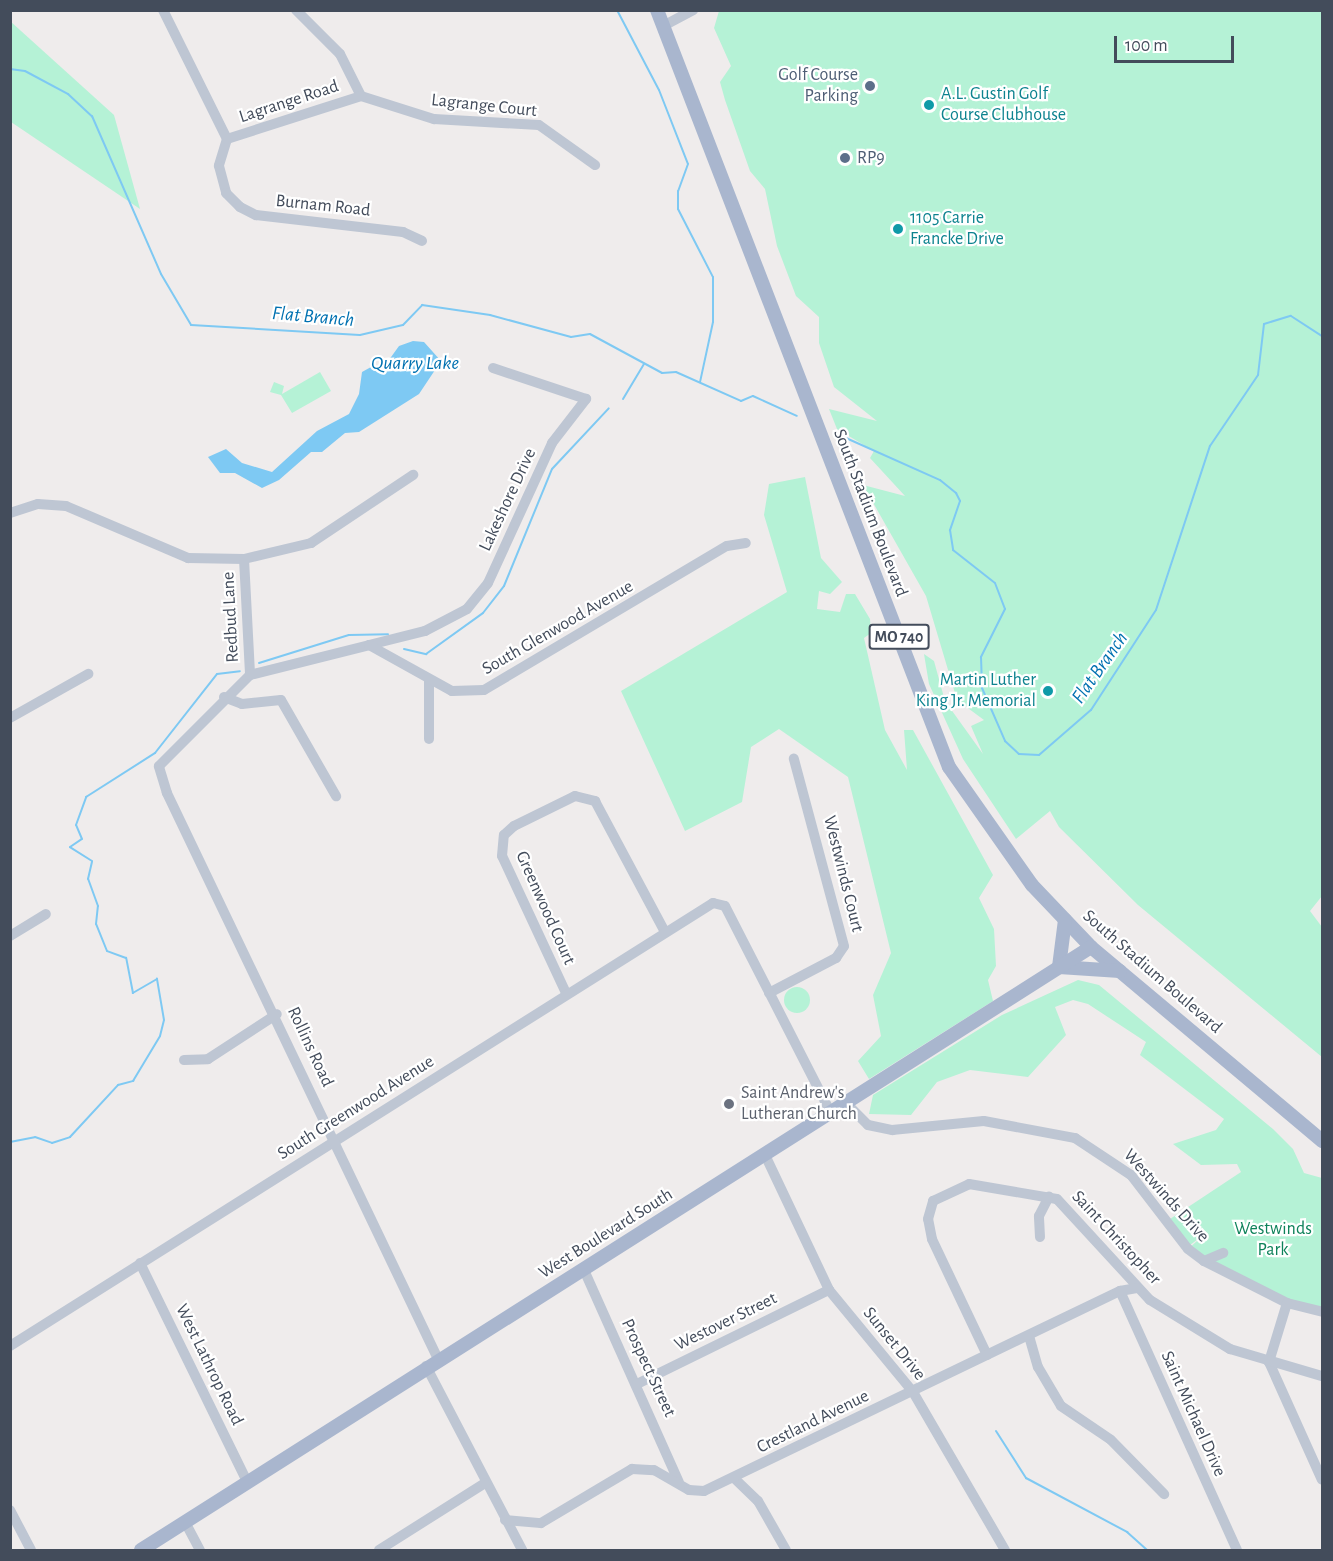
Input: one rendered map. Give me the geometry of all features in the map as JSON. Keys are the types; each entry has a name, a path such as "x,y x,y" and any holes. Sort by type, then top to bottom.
{"main road":[{"name":"South Stadium Boulevard","path":"657,10 665,25 949,767 998,841 1091,947 1323,1141"},
{"path":"1065,920 1059,967 1120,971"},
{"name":"West Boulevard South","path":"141,1551 432,1362 584,1270 1091,947"}],"street":[{"path":"163,10 227,139"},
{"path":"296,10 340,54 361,96"},
{"path":"665,25 693,10"},
{"name":"Lagrange Road","path":"227,139 361,96"},
{"name":"Lagrange Court","path":"361,96 440,120 538,125 595,165"},
{"name":"Burnam Road","path":"227,139 219,166 226,193 256,215 403,232 422,241"},
{"name":"Lakeshore Drive","path":"369,645 425,631 467,609 488,583 552,443 586,399 494,368"},
{"path":"10,513 39,504 66,506 188,558 244,559 311,543 413,475"},
{"name":"South Glenwood Avenue","path":"369,645 429,680 468,692 500,684 727,546 746,543"},
{"name":"Redbud Lane","path":"244,559 250,675"},
{"path":"336,796 281,700 242,704 224,697 250,675 369,645"},
{"path":"10,718 88,674"},
{"path":"429,680 429,739"},
{"name":"Rollins Road","path":"224,697 168,751 159,766 161,779 277,1014 336,1140 485,1483 522,1551"},
{"name":"Westwinds Court","path":"769,993 836,958 844,946 794,759"},
{"name":"Greenwood Court","path":"566,993 502,855 504,835 514,826 575,796 595,801 665,932"},
{"name":"South Greenwood Avenue","path":"10,1346 566,993 720,901 769,993"},
{"path":"10,936 46,914"},
{"path":"769,993 831,1113"},
{"path":"184,1060 208,1059 277,1014"},
{"name":"Westwinds Drive","path":"846,1103 868,1125 892,1130 984,1121 1075,1138 1131,1175 1188,1249 1204,1261 1287,1303 1323,1312"},
{"name":"Sunset Drive","path":"765,1155 829,1290 913,1392 1005,1551"},
{"name":"Saint Christopher","path":"987,1355 932,1239 929,1209 940,1196 969,1184 1049,1196 1082,1221 1137,1288 1230,1349 1323,1376"},
{"path":"1040,1237 1039,1216 1049,1196"},
{"path":"1204,1261 1223,1253"},
{"name":"West Lathrop Road","path":"140,1263 248,1481"},
{"name":"Prospect Street","path":"584,1270 679,1482"},
{"name":"Crestland Avenue","path":"505,1520 541,1523 632,1469 654,1470 695,1493 734,1478 1120,1291 1137,1288"},
{"name":"Westover Street","path":"637,1384 829,1290"},
{"name":"Saint Michael Drive","path":"1120,1291 1237,1551"},
{"path":"1287,1303 1269,1362 1323,1480"},
{"path":"1029,1336 1038,1367 1061,1406 1111,1440 1164,1494"},
{"path":"734,1478 758,1501 786,1551"},
{"path":"380,1551 485,1483"},
{"path":"10,1510 31,1551"},
{"path":"185,1522 200,1551"}],"green space":[{"path":"719,11 1322,11 1322,896 1310,911 1322,927 1322,1057 1138,905 1059,827 1050,811 1016,839 963,759 929,684 924,654 934,661 945,701 983,754 971,726 984,720 957,700 926,596 863,485 905,496 870,458 874,451 837,429 829,409 877,421 834,387 819,343 819,317 796,296 777,246 765,189 750,171 720,82 731,66 714,28"},
{"path":"10,21 114,115 140,209 11,122"},
{"path":"320,372 331,391 292,413 281,395 270,392 274,382 284,386 282,394"},
{"path":"805,477 821,558 842,582 830,594 819,591 817,609 840,612 846,594 855,594 870,619 871,633 864,638 885,730 907,770 904,730 913,730 993,875 979,898 994,929 996,966 988,980 993,1001 869,1079 858,1061 881,1036 873,995 891,953 848,777 779,729 751,747 742,802 685,831 621,691 787,592 764,515 769,484"},
{"name":"Westwinds Park","path":"1078,980 1099,985 1273,1129 1293,1149 1304,1173 1322,1178 1322,1312 1287,1303 1188,1249 1205,1234 1190,1245 1170,1219 1241,1172 1237,1164 1201,1165 1173,1144 1216,1130 1224,1119 1140,1055 1146,1042 1088,1004 1073,1000 1055,1007 1066,1035 1028,1077 970,1070 937,1082 911,1115 869,1114 873,1095 1002,1015"},
{"path":"797,987 806,991 810,1000 806,1009 797,1013 788,1009 784,1000 788,991"}],"water":[{"name":"Quarry Lake","path":"413,341 424,342 441,361 419,394 359,432 345,433 322,452 311,452 279,480 262,488 235,473 220,473 208,457 226,449 242,463 272,472 317,431 349,414 359,394 362,372 371,367 381,371 399,346"}],"waterway":[{"path":"617,10 659,90 688,164 678,191 678,209 713,277 713,322 700,382"},
{"name":"Flat Branch","path":"10,69 25,71 68,94 92,116 161,274 191,325 360,335 403,325 422,305 490,315 571,337 590,334 662,373 676,372 741,401 753,396 797,416"},
{"name":"Flat Branch","path":"837,434 940,480 956,493 960,501 950,530 953,550 995,583 1005,609 981,657 982,688 1005,741 1019,754 1039,755 1091,710 1156,610 1210,446 1258,375 1264,324 1291,316 1322,336"},
{"path":"623,399 644,364"},
{"path":"404,649 426,654 483,613 504,586 552,469 609,408"},
{"path":"259,663 349,635 388,634"},
{"path":"10,1142 35,1137 52,1143 70,1137 118,1085 133,1081 160,1036 164,1020 157,979 133,993 126,958 107,951 96,924 98,906 88,879 92,861 70,847 82,839 76,825 86,797 155,753 217,674 240,671"},
{"path":"996,1431 1026,1478 1127,1532 1147,1550"}],"place":[{"name":"Golf Course Parking","path":"870,86"},
{"name":"A.L. Gustin Golf Course Clubhouse","path":"929,105"},
{"name":"RP9","path":"845,158"},
{"name":"1105 Carrie Francke Drive","path":"898,229"},
{"name":"Martin Luther King Jr. Memorial","path":"1048,691"},
{"name":"Saint Andrew's Lutheran Church","path":"729,1104"}]}
